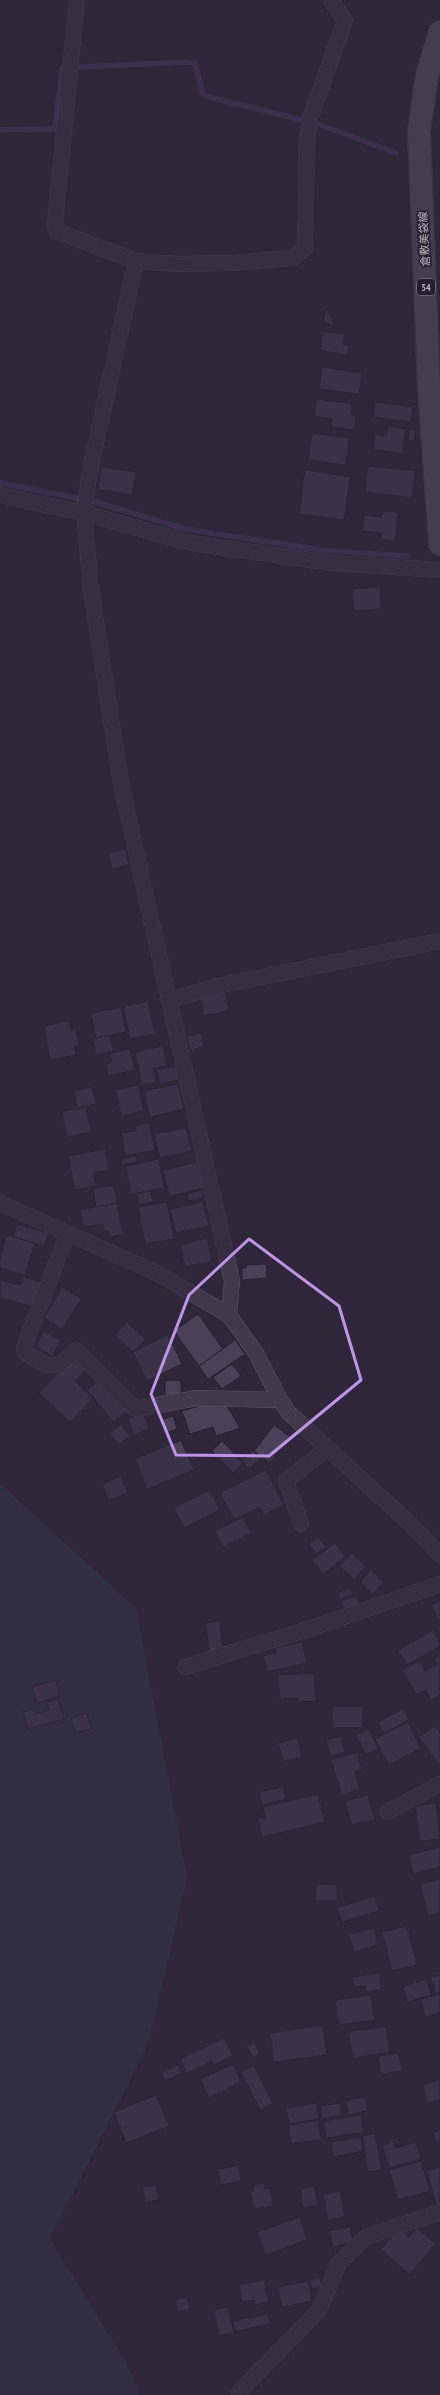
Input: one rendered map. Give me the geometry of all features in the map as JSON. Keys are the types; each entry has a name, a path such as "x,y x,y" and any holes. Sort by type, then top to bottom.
{"main road":[{"name":"倉敷美袋線","path":"440,32 427,74 419,131 429,389 440,544"}],"street":[{"path":"76,0 68,67 55,223 56,231 136,261 177,264 232,263 293,258 305,248 309,122 346,21 331,0"},
{"path":"136,261 90,470 86,504 91,590 122,789 232,1281 229,1315"},
{"path":"0,494 86,504 191,543 331,563 440,570"},
{"path":"169,1000 222,985 440,941"},
{"path":"0,1203 157,1273 229,1315 256,1353 280,1400 289,1413 326,1449 408,1522 440,1555"},
{"path":"67,1234 24,1347 25,1352 47,1365 59,1365 76,1350 135,1409 197,1398 280,1400"},
{"path":"301,1524 286,1481 326,1449"},
{"path":"185,1667 310,1629 440,1584"},
{"path":"387,1812 440,1784"},
{"path":"239,2392 319,2310 339,2263 366,2237 440,2212"}],"highlighted area":[{"path":"249,1239 339,1306 361,1380 269,1456 176,1455 151,1394 189,1295"}],"shaded area":[{"path":"0,1484 136,1608 187,1878 148,2044 50,2239 125,2361 140,2395 0,2395"}],"building":[{"path":"326,309 331,315 334,325 323,323"},
{"path":"323,331 345,334 343,344 349,345 348,356 320,350"},
{"path":"322,367 362,373 359,394 319,389"},
{"path":"317,399 352,404 351,415 356,416 354,430 331,427 332,419 314,416"},
{"path":"375,402 413,407 411,422 373,417"},
{"path":"388,426 406,429 402,454 373,449 375,434 386,436"},
{"path":"409,429 416,430 414,441 408,440"},
{"path":"312,433 349,438 346,465 308,460"},
{"path":"368,466 415,471 412,498 365,492"},
{"path":"101,467 136,472 132,495 98,489"},
{"path":"305,470 350,477 344,520 299,514"},
{"path":"383,511 398,512 395,541 381,539 382,533 362,531 364,515 382,517"},
{"path":"380,587 381,609 354,611 352,589"},
{"path":"125,849 129,865 112,869 108,853"},
{"path":"225,990 229,1011 204,1016 200,995"},
{"path":"148,1001 155,1034 130,1039 123,1007"},
{"path":"121,1007 126,1032 96,1038 91,1013"},
{"path":"69,1021 71,1031 76,1030 79,1045 74,1046 76,1055 50,1060 44,1026"},
{"path":"201,1033 204,1047 190,1050 187,1036"},
{"path":"110,1035 114,1051 96,1055 92,1039"},
{"path":"163,1046 167,1066 153,1068 156,1082 142,1085 135,1052"},
{"path":"130,1049 135,1070 108,1076 106,1064 112,1062 110,1053"},
{"path":"176,1066 179,1080 160,1084 157,1070"},
{"path":"178,1084 184,1109 150,1117 144,1091"},
{"path":"138,1085 144,1111 121,1116 115,1090"},
{"path":"92,1087 96,1104 77,1108 74,1091"},
{"path":"86,1107 91,1132 67,1137 62,1112"},
{"path":"149,1123 155,1150 125,1156 121,1133 136,1131 135,1126"},
{"path":"186,1128 192,1151 160,1158 154,1134"},
{"path":"105,1149 109,1170 93,1173 96,1186 75,1190 68,1156"},
{"path":"136,1156 137,1162 122,1165 121,1159"},
{"path":"159,1159 164,1188 131,1194 126,1166"},
{"path":"197,1162 204,1188 169,1196 163,1170"},
{"path":"114,1185 117,1203 96,1207 93,1189"},
{"path":"202,1190 204,1197 189,1201 187,1194"},
{"path":"150,1191 153,1202 139,1205 136,1194"},
{"path":"167,1202 174,1239 145,1244 138,1207"},
{"path":"203,1202 209,1226 176,1233 170,1209"},
{"path":"117,1203 123,1234 110,1237 109,1231 104,1231 103,1224 83,1227 80,1210"},
{"path":"17,1224 48,1233 45,1246 13,1237"},
{"path":"7,1235 35,1243 25,1275 0,1268 0,1258"},
{"path":"207,1238 212,1261 185,1267 180,1245"},
{"path":"266,1264 267,1278 242,1280 242,1268 246,1268 246,1265"},
{"path":"23,1277 41,1282 35,1307 0,1298 0,1280 21,1285"},
{"path":"62,1287 81,1299 62,1329 44,1318"},
{"path":"198,1314 223,1349 199,1366 174,1331"},
{"path":"127,1322 145,1339 133,1352 115,1335"},
{"path":"43,1331 61,1340 53,1356 36,1347"},
{"path":"168,1335 182,1364 147,1381 133,1352"},
{"path":"235,1340 245,1354 208,1379 199,1366"},
{"path":"76,1354 90,1366 75,1381 93,1398 70,1422 39,1393"},
{"path":"232,1364 241,1376 222,1389 213,1377"},
{"path":"101,1377 129,1409 114,1422 87,1390"},
{"path":"165,1380 181,1381 181,1395 165,1395"},
{"path":"223,1399 240,1428 216,1436 213,1427 190,1434 182,1411"},
{"path":"143,1413 149,1429 134,1435 128,1419"},
{"path":"173,1416 177,1429 165,1433 160,1420"},
{"path":"121,1424 130,1436 118,1445 110,1433"},
{"path":"274,1425 290,1437 270,1463 254,1451"},
{"path":"181,1440 194,1470 147,1489 135,1459"},
{"path":"222,1441 243,1463 233,1473 212,1451"},
{"path":"253,1451 260,1459 249,1469 242,1461"},
{"path":"266,1470 284,1505 263,1515 260,1507 234,1520 220,1493"},
{"path":"121,1476 128,1493 109,1500 102,1484"},
{"path":"210,1490 220,1510 184,1528 174,1508"},
{"path":"243,1517 251,1533 223,1547 215,1531"},
{"path":"318,1537 326,1547 316,1554 309,1544"},
{"path":"335,1543 345,1557 323,1574 312,1560"},
{"path":"352,1553 366,1566 354,1579 339,1566"},
{"path":"371,1570 384,1582 373,1594 360,1582"},
{"path":"350,1588 353,1594 339,1600 337,1593"},
{"path":"356,1596 360,1606 345,1612 341,1601"},
{"path":"440,1601 440,1621 439,1622 431,1605"},
{"path":"220,1621 223,1653 209,1655 206,1623"},
{"path":"434,1630 440,1646 407,1665 398,1650"},
{"path":"302,1642 307,1663 267,1672 263,1656 276,1653 275,1648"},
{"path":"440,1655 440,1695 431,1700 426,1690 417,1695 402,1670 419,1661 425,1671 438,1664 434,1658"},
{"path":"314,1673 316,1701 298,1702 298,1698 280,1699 278,1675"},
{"path":"56,1680 60,1696 37,1703 32,1687"},
{"path":"58,1699 64,1719 28,1729 23,1712 33,1709 35,1714 49,1710 47,1702"},
{"path":"332,1706 363,1706 363,1728 332,1728"},
{"path":"403,1709 409,1720 384,1733 378,1722"},
{"path":"87,1713 91,1729 75,1733 71,1718"},
{"path":"408,1722 421,1748 389,1765 375,1739"},
{"path":"435,1726 440,1733 440,1766 419,1737"},
{"path":"369,1729 378,1749 365,1754 356,1735"},
{"path":"341,1736 345,1752 330,1757 326,1740"},
{"path":"297,1738 302,1757 283,1761 278,1743"},
{"path":"357,1752 362,1769 355,1772 360,1789 342,1795 331,1760"},
{"path":"283,1787 286,1799 262,1805 259,1792"},
{"path":"318,1794 325,1822 262,1837 258,1819 265,1818 263,1807"},
{"path":"368,1795 375,1820 352,1825 345,1801"},
{"path":"436,1803 440,1839 420,1841 415,1806"},
{"path":"440,1847 440,1867 413,1874 409,1855"},
{"path":"440,1879 440,1913 428,1916 420,1884"},
{"path":"316,1884 337,1885 337,1901 315,1901"},
{"path":"375,1896 379,1911 342,1922 337,1908"},
{"path":"407,1926 417,1965 392,1971 382,1932"},
{"path":"374,1928 378,1945 354,1952 349,1934"},
{"path":"379,1973 382,1989 366,1992 365,1986 354,1987 352,1977"},
{"path":"440,1975 440,1992 435,1994 431,1977"},
{"path":"427,1979 431,1995 407,2002 403,1986"},
{"path":"440,1994 440,2013 425,2017 421,1999"},
{"path":"371,1995 375,2020 339,2025 335,2000"},
{"path":"323,2025 327,2055 274,2062 270,2033"},
{"path":"386,2026 390,2052 353,2058 348,2032"},
{"path":"224,2038 233,2056 214,2065 212,2061 187,2073 180,2059"},
{"path":"254,2042 260,2054 253,2058 247,2046"},
{"path":"399,2053 402,2071 381,2074 378,2056"},
{"path":"233,2064 241,2082 209,2098 200,2079"},
{"path":"178,2065 182,2073 164,2081 161,2073"},
{"path":"254,2066 273,2104 260,2110 241,2072"},
{"path":"440,2080 440,2100 427,2103 423,2084"},
{"path":"156,2095 169,2126 126,2143 114,2112"},
{"path":"365,2097 368,2111 348,2115 346,2100"},
{"path":"316,2103 319,2119 289,2124 286,2108"},
{"path":"340,2103 342,2115 322,2119 320,2106"},
{"path":"361,2115 364,2132 326,2138 324,2121"},
{"path":"318,2120 321,2139 291,2144 288,2125"},
{"path":"440,2130 440,2141 436,2142 433,2133"},
{"path":"375,2134 382,2170 368,2172 362,2136"},
{"path":"361,2137 363,2151 333,2157 331,2142"},
{"path":"393,2142 395,2148 416,2142 421,2159 389,2168 382,2145"},
{"path":"421,2161 430,2191 398,2200 389,2170"},
{"path":"238,2166 241,2181 221,2185 218,2169"},
{"path":"440,2167 440,2207 437,2207 427,2171"},
{"path":"264,2183 265,2189 270,2188 273,2206 254,2209 250,2191 254,2191 253,2185"},
{"path":"156,2185 159,2200 145,2202 142,2187"},
{"path":"314,2186 318,2205 303,2208 300,2189"},
{"path":"340,2191 345,2216 328,2220 323,2195"},
{"path":"300,2217 307,2240 265,2255 257,2232"},
{"path":"350,2227 353,2242 333,2247 329,2231"},
{"path":"417,2228 436,2244 409,2274 381,2249 399,2229 409,2237"},
{"path":"320,2278 322,2287 312,2289 310,2280"},
{"path":"264,2280 269,2302 255,2305 254,2300 242,2302 239,2285"},
{"path":"308,2281 312,2301 282,2307 278,2287"},
{"path":"187,2297 190,2309 178,2312 175,2300"},
{"path":"228,2307 234,2333 219,2336 214,2310"},
{"path":"268,2314 270,2324 235,2331 233,2321"}],"waterway":[{"path":"0,130 55,129 62,68 185,62 195,63 203,94 209,97 318,124 396,153"},
{"path":"0,483 95,502 185,529 328,551 407,556"}]}
